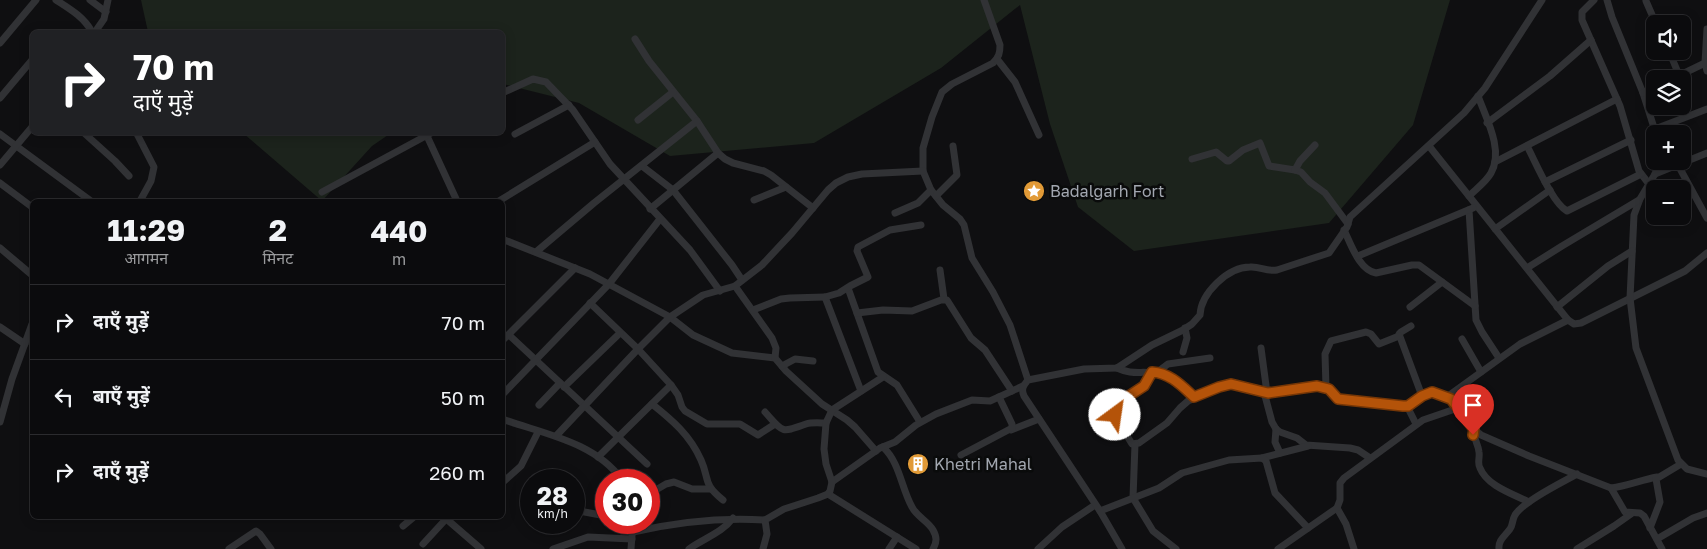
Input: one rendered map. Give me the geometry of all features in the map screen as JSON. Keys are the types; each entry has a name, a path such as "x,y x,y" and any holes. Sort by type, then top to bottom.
{"street":[{"path":"0,43 36,0"},
{"path":"56,0 76,13 91,30"},
{"path":"90,0 106,12"},
{"path":"95,30 104,19 108,0"},
{"path":"984,0 1000,45 998,59 952,84 942,92 923,148 923,171 933,193 964,225 972,258 1006,317 1026,383 1022,391 1024,396 1122,549"},
{"path":"1117,368 1152,345 1192,324 1200,315 1204,299 1217,282 1228,275 1245,267 1255,267 1270,271 1315,259 1329,253 1355,212 1464,113 1478,96 1542,0"},
{"path":"1594,0 1581,14 1617,100 1640,174 1646,181"},
{"path":"1607,0 1654,125"},
{"path":"1646,0 1652,15"},
{"path":"1691,71 1706,65 1707,29"},
{"path":"636,39 648,61 698,121 718,153 733,163 764,172 813,208"},
{"path":"1488,123 1550,76 1591,40"},
{"path":"998,59 1015,82 1039,135"},
{"path":"0,98 30,62"},
{"path":"505,92 533,79 540,79 546,82 569,105 624,180 690,250 720,291"},
{"path":"638,120 673,92"},
{"path":"1469,196 1491,174 1496,155 1488,123 1478,96"},
{"path":"1495,162 1617,100"},
{"path":"515,134 569,105"},
{"path":"1670,125 1707,109"},
{"path":"536,252 698,121"},
{"path":"0,165 30,129"},
{"path":"0,134 88,199"},
{"path":"86,135 115,160 129,176"},
{"path":"138,135 154,167 151,181 141,199"},
{"path":"322,192 428,135"},
{"path":"430,135 456,199"},
{"path":"1545,182 1630,140"},
{"path":"502,199 595,142"},
{"path":"1192,159 1216,152 1228,162 1243,150 1259,142 1262,144 1271,167 1301,172 1310,182 1325,193 1346,227 1363,265 1370,272 1376,273 1416,265 1423,268 1475,306"},
{"path":"1295,170 1300,161 1315,145"},
{"path":"895,213 918,204 957,175 953,146"},
{"path":"1429,146 1568,320 1574,324 1581,323 1685,271 1707,253"},
{"path":"1527,146 1545,182 1562,208 1567,211 1640,174"},
{"path":"650,209 718,153"},
{"path":"1691,159 1707,153"},
{"path":"642,166 673,190 742,280"},
{"path":"1651,180 1657,170"},
{"path":"1655,174 1664,170"},
{"path":"1681,170 1707,218"},
{"path":"556,436 670,316 703,295 735,286 762,265 828,190 848,177 862,174 923,171"},
{"path":"0,183 30,206"},
{"path":"754,200 786,187"},
{"path":"1646,189 1639,200 1633,222 1630,298 1636,348 1681,464 1687,470 1707,474"},
{"path":"1495,229 1550,190"},
{"path":"1527,268 1639,200"},
{"path":"1358,256 1478,206"},
{"path":"1469,210 1475,306 1478,324 1499,358"},
{"path":"505,392 609,284 660,219"},
{"path":"753,310 781,299 825,297 842,292 868,277 857,251 858,246 890,230 921,225"},
{"path":"505,240 609,284 670,316 693,335 732,353 775,358 822,404 856,428 876,451"},
{"path":"0,248 30,273"},
{"path":"1558,307 1608,266 1632,251"},
{"path":"505,338 574,268"},
{"path":"940,270 944,299"},
{"path":"1410,307 1442,282"},
{"path":"735,286 772,338 776,348 775,358"},
{"path":"848,288 878,372 897,385 920,422"},
{"path":"825,297 861,392"},
{"path":"944,299 949,302 971,338 985,350 1012,391"},
{"path":"857,313 883,310 912,311 944,299"},
{"path":"590,303 638,349 670,385 678,395 684,409 707,424 740,424 758,435 775,424"},
{"path":"1448,396 1520,344 1568,320"},
{"path":"0,326 25,344"},
{"path":"1326,388 1325,354 1331,341 1366,332 1371,334 1379,344 1399,336 1401,332 1412,326"},
{"path":"1183,352 1187,338 1185,328"},
{"path":"0,422 12,378 30,330"},
{"path":"539,405 620,332"},
{"path":"508,335 647,464"},
{"path":"1399,336 1422,396"},
{"path":"1462,339 1481,372"},
{"path":"1261,348 1266,392 1272,422 1276,430 1275,442 1280,453"},
{"path":"1210,358 1168,364 1154,373 1144,386 1121,400 1114,408 1115,415 1132,444 1136,444 1167,423 1180,408 1194,397 1219,387 1231,384 1266,392 1311,386 1326,388 1338,399 1408,406 1422,396 1432,392 1448,396 1474,429 1487,437 1529,456 1611,488 1658,477 1681,464"},
{"path":"782,366 795,360 813,361"},
{"path":"832,482 876,451 896,442 920,422 966,402 977,400 990,401 1026,383 1084,369 1117,368 1130,373 1162,374 1175,381 1194,397"},
{"path":"553,549 588,538 632,536 686,522 733,518 765,520 784,509 828,494 832,482 825,457 826,423 832,410 883,377"},
{"path":"598,457 670,385"},
{"path":"999,397 1012,424 1011,430"},
{"path":"652,404 676,423 686,435 700,459 705,478 711,489 722,500"},
{"path":"1408,406 1416,424"},
{"path":"1278,549 1337,508 1340,500 1339,486 1341,481 1370,458 1428,417 1458,408"},
{"path":"765,412 781,429 789,431 809,424 826,423"},
{"path":"961,455 1011,430 1039,419"},
{"path":"505,421 556,436 590,451 612,469"},
{"path":"1474,429 1473,439 1479,452 1479,465 1483,474 1504,490 1529,502"},
{"path":"1276,430 1299,439 1305,445 1350,448 1358,450 1370,458"},
{"path":"505,479 520,466 538,432"},
{"path":"1136,444 1133,498 1153,531 1176,549"},
{"path":"1042,548 1062,527 1097,508 1133,498 1159,488 1182,473 1229,460 1262,458 1311,446"},
{"path":"883,447 895,461 913,509 930,525 934,533 936,539 933,549"},
{"path":"1262,458 1266,462 1275,493 1308,528"},
{"path":"1499,549 1499,542 1512,527 1515,514 1529,502 1577,474"},
{"path":"1650,528 1660,502 1656,483 1658,477"},
{"path":"660,488 674,482 692,489 711,489"},
{"path":"1611,488 1623,510 1630,514 1642,514 1662,549"},
{"path":"828,494 916,549"},
{"path":"1337,508 1346,524 1354,549"},
{"path":"1656,539 1707,512"},
{"path":"1577,549 1630,514"},
{"path":"689,549 701,540 722,530 733,518"},
{"path":"403,526 411,519"},
{"path":"423,544 443,519"},
{"path":"447,519 481,549"},
{"path":"763,549 768,534 765,520"},
{"path":"229,549 256,531 271,549"},
{"path":"631,549 632,536"},
{"path":"888,549 897,537"}],"shaded area":[{"path":"141,0 1450,0 1413,125 1329,223 1134,251 1078,207 1050,124 1020,5 941,68 814,143 670,156 579,103 505,84 505,30 148,30"},
{"path":"245,135 388,135 372,146 324,199 320,199"}],"place":[{"name":"Badalgarh Fort","path":"1034,191"},
{"name":"Khetri Mahal","path":"918,464"}],"route":[{"path":"1115,415 1115,405 1143,387 1152,372 1169,377 1194,397 1226,384 1236,384 1268,393 1317,386 1329,389 1338,399 1408,406 1427,393 1432,392 1448,396 1453,401 1474,429 1473,435"}]}
